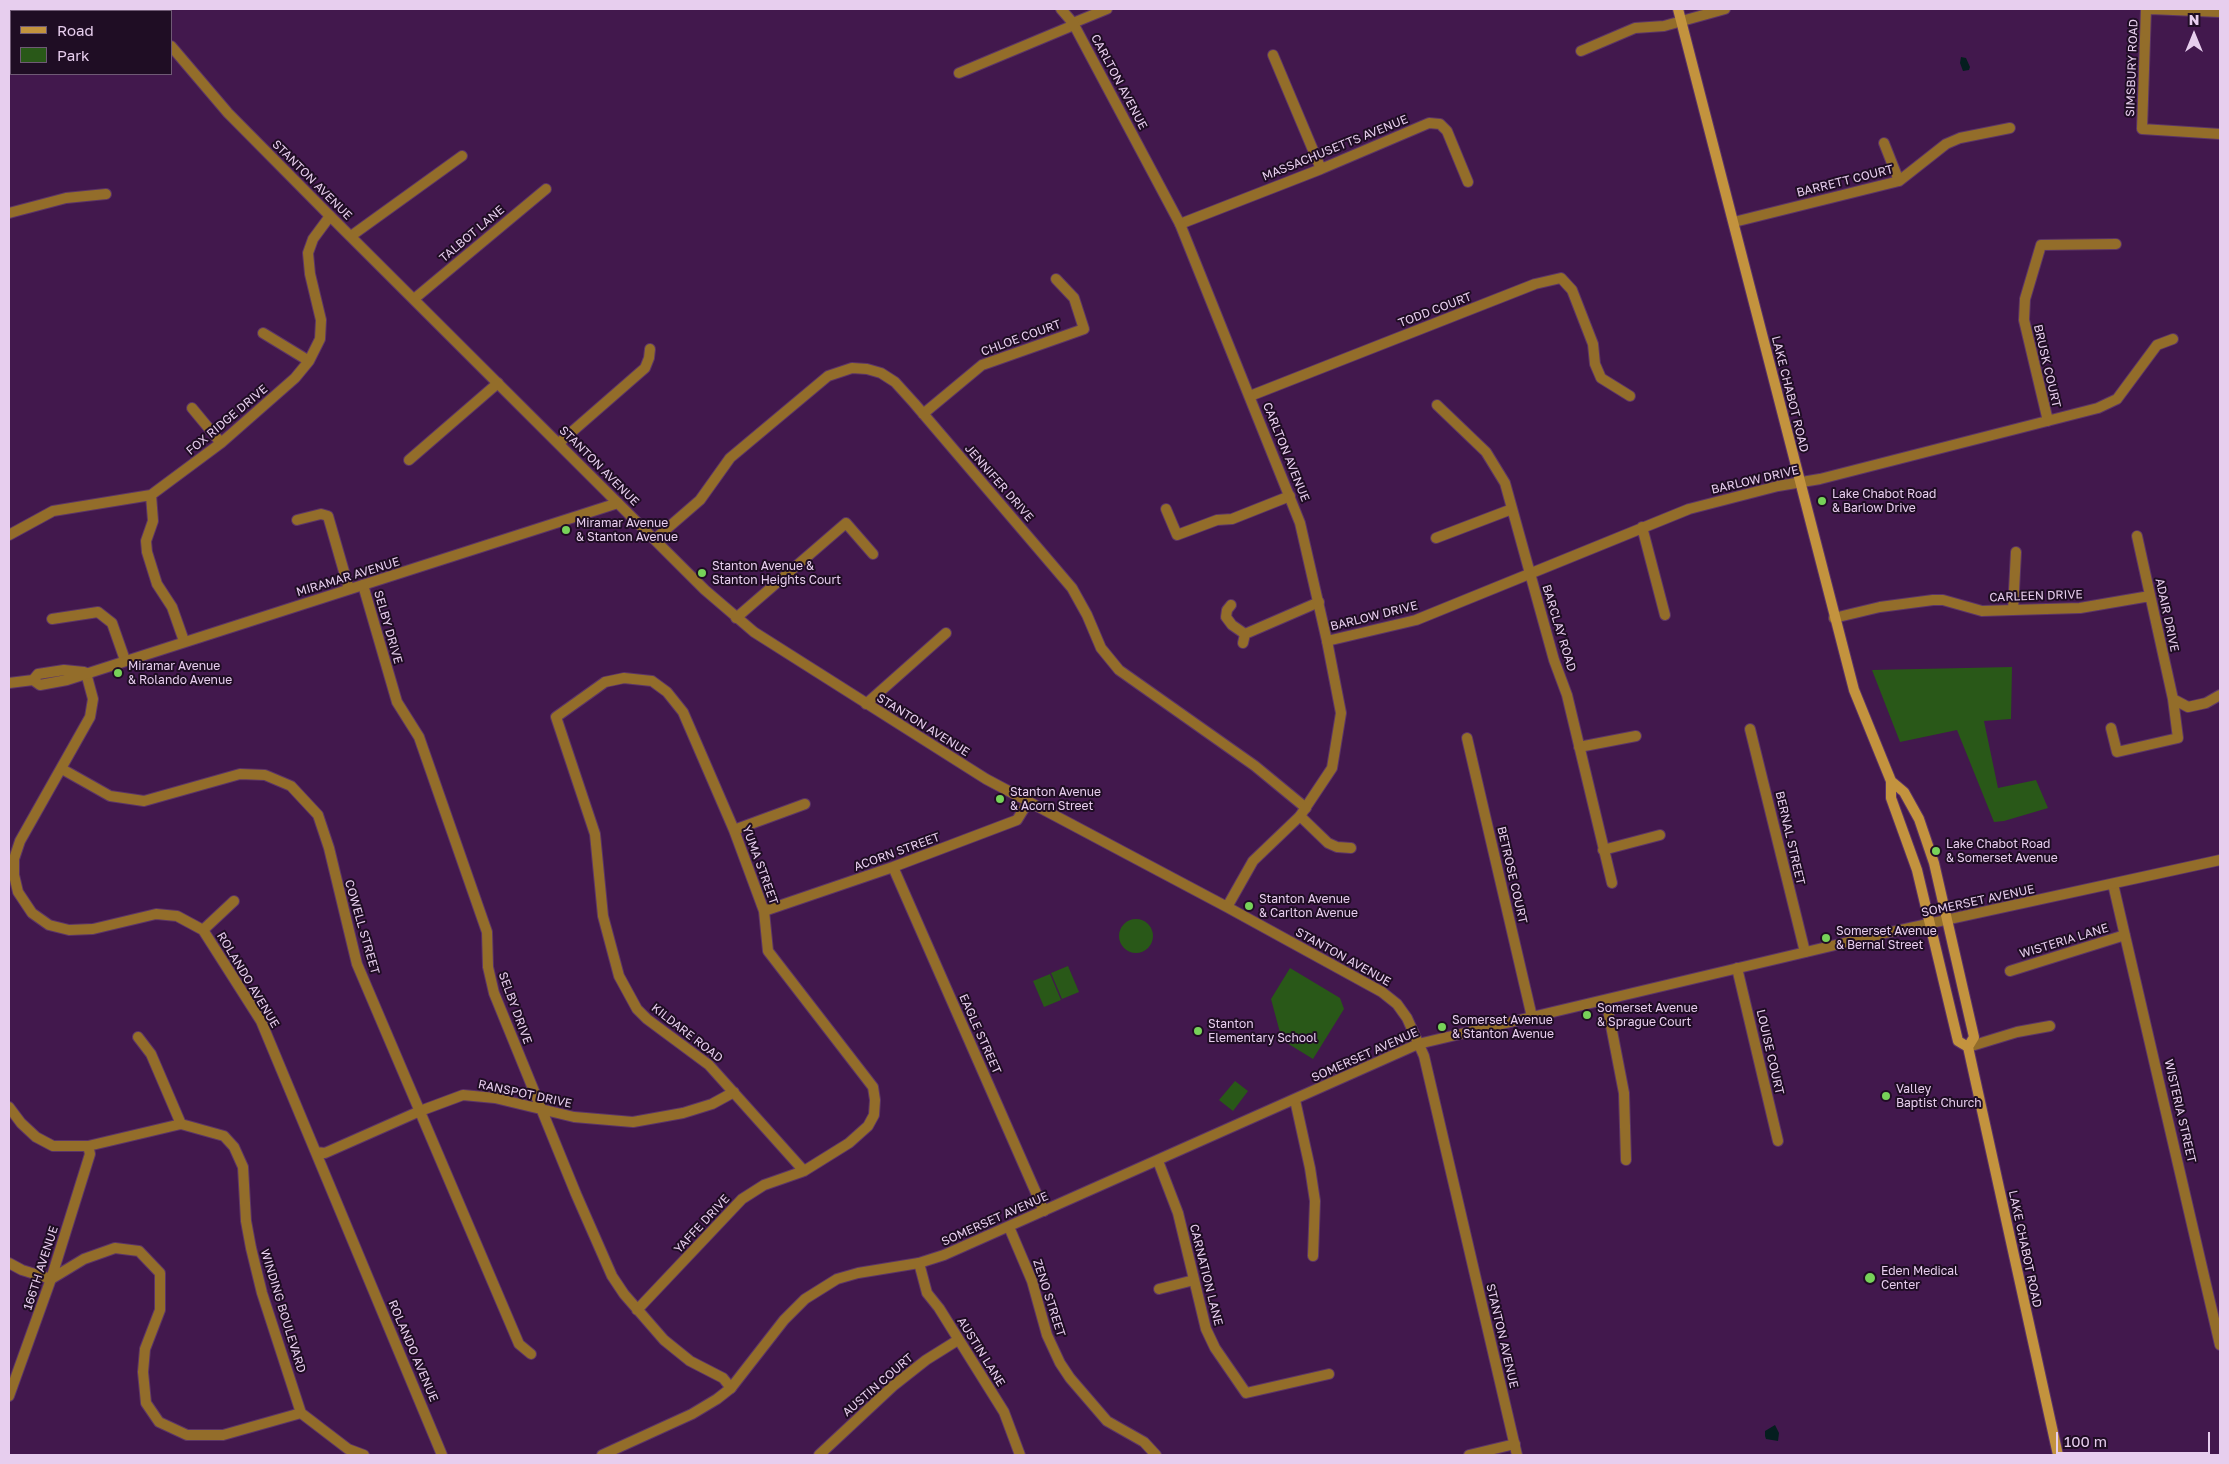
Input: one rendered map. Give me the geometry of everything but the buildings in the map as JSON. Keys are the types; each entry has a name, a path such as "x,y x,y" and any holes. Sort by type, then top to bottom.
{"main road":[{"name":"LAKE CHABOT ROAD","path":"1678,9 1854,690 1891,781 1891,798 1910,846 1958,1040 1968,1047 2058,1455"},
{"name":"LAKE CHABOT ROAD","path":"1891,781 1904,792 1927,839 1974,1037 1968,1047"}],"street":[{"name":"CARLTON AVENUE","path":"1061,9 1074,24 1180,224 1300,523 1327,641 1340,713 1332,768 1303,812 1253,861 1227,907"},
{"path":"959,73 1107,9"},
{"path":"1581,51 1635,28 1664,26 1725,9"},
{"name":"SIMSBURY ROAD","path":"2146,9 2142,129 2220,134"},
{"path":"2150,9 2220,12"},
{"name":"STANTON AVENUE","path":"172,47 228,113 330,216 618,504 736,618 759,636 986,779 1227,907 1392,998 1402,1009 1418,1044 1448,1156 1517,1455"},
{"path":"1273,55 1321,169"},
{"name":"MASSACHUSETTS AVENUE","path":"1180,224 1321,169 1429,123 1440,124 1447,131 1468,182"},
{"name":"BARRETT COURT","path":"1734,222 1899,181 1953,141 1974,134 2010,128"},
{"path":"1884,143 1899,181"},
{"path":"351,236 462,156"},
{"name":"TALBOT LANE","path":"414,299 546,189"},
{"path":"9,213 66,198 106,194"},
{"name":"FOX RIDGE DRIVE","path":"9,535 53,512 151,495 221,443 295,378 309,361 317,346 321,328 308,263 308,253 313,239 330,216"},
{"name":"BRUSK COURT","path":"2048,421 2024,320 2025,298 2041,245 2116,244"},
{"name":"TODD COURT","path":"1250,396 1535,284 1561,278 1572,290 1593,344 1595,364 1601,378 1630,396"},
{"name":"CHLOE COURT","path":"923,414 982,365 1084,330 1074,298 1056,279"},
{"path":"263,333 309,361"},
{"name":"BARLOW DRIVE","path":"1327,641 1416,620 1689,509 2098,408 2117,399 2157,345 2173,339"},
{"path":"559,443 645,368 650,349"},
{"name":"JENNIFER DRIVE","path":"655,539 700,500 730,458 820,382 836,372 860,368 881,373 895,382 1072,588 1088,615 1101,648 1118,670 1266,774 1303,812 1328,843 1344,849 1351,848"},
{"path":"409,460 498,383"},
{"name":"BARCLAY ROAD","path":"1437,405 1486,452 1505,483 1554,660 1567,695 1602,850 1612,883"},
{"path":"192,408 221,443"},
{"path":"151,495 153,521 146,541 147,552 157,584 172,607 184,641"},
{"path":"1166,509 1177,535 1217,520 1232,519 1290,496"},
{"name":"MIRAMAR AVENUE","path":"9,683 33,680 40,685 67,680 184,641 618,504"},
{"path":"1436,538 1512,509"},
{"path":"297,520 321,514 328,516 349,589"},
{"path":"736,618 846,523 873,554"},
{"path":"1642,527 1665,614"},
{"name":"ADAIR DRIVE","path":"2111,728 2117,752 2178,738 2173,699 2136,536"},
{"path":"2012,610 2016,552"},
{"name":"SELBY DRIVE","path":"363,585 397,702 419,737 487,932 488,967 492,987 540,1109 612,1276 638,1310 677,1352 723,1378 731,1388"},
{"name":"CARLEEN DRIVE","path":"1834,618 1880,607 1933,600 1943,600 1982,611 2080,608 2150,596"},
{"path":"1231,605 1227,610 1226,617 1244,639 1319,602"},
{"path":"52,620 98,612 112,623 125,660"},
{"path":"866,704 946,633"},
{"name":"ROLANDO AVENUE","path":"86,673 93,699 90,717 20,841 14,859 14,875 18,892 32,913 49,924 69,930 93,929 156,914 177,916 203,930 261,1021 442,1455"},
{"name":"YUMA STREET","path":"556,717 606,682 624,678 652,681 667,692 683,712 734,830 764,911 768,951 873,1087 876,1100 874,1115 868,1126 849,1143"},
{"path":"2173,699 2188,706 2206,703 2220,694"},
{"name":"KILDARE ROAD","path":"556,717 595,834 603,916 619,976 625,989 647,1020 709,1065 804,1171"},
{"name":"BERNAL STREET","path":"1750,729 1805,952"},
{"path":"1579,747 1636,736"},
{"name":"BETROSE COURT","path":"1467,738 1532,1017"},
{"name":"COWELL STREET","path":"62,769 110,796 144,801 240,774 265,775 291,786 318,815 329,848 357,964 519,1344 531,1354"},
{"name":"ACORN STREET","path":"764,911 893,867 1017,820 1028,802"},
{"path":"734,830 805,804"},
{"path":"1602,850 1660,835"},
{"name":"SOMERSET AVENUE","path":"602,1455 692,1414 731,1388 784,1320 818,1289 846,1275 919,1263 944,1255 1418,1044 1805,952 2220,860"},
{"name":"EAGLE STREET","path":"893,867 1044,1211"},
{"name":"WISTERIA STREET","path":"2113,884 2220,1345"},
{"path":"203,930 234,901"},
{"name":"WISTERIA LANE","path":"2010,972 2125,935"},
{"name":"LOUISE COURT","path":"1737,968 1778,1141"},
{"path":"1606,1000 1624,1093 1626,1160"},
{"path":"1968,1047 2017,1032 2050,1026"},
{"path":"138,1038 150,1054 181,1124"},
{"name":"RANSPOT DRIVE","path":"316,1152 325,1153 420,1111 454,1098 471,1094 574,1117 633,1122 684,1113 712,1104 734,1092"},
{"path":"1295,1100 1310,1168 1315,1201 1313,1256"},
{"name":"WINDING BOULEVARD","path":"9,1107 21,1123 36,1137 53,1146 88,1146 181,1124 224,1136 239,1157 243,1167 246,1221 250,1248 262,1293 301,1413"},
{"name":"YAFFE DRIVE","path":"638,1310 742,1199 764,1185 804,1171 849,1143"},
{"name":"166TH AVENUE","path":"9,1396 51,1279 90,1154 88,1146"},
{"name":"CARNATION LANE","path":"1158,1161 1178,1213 1210,1338 1246,1393 1329,1374"},
{"name":"ZENO STREET","path":"1009,1227 1032,1281 1047,1335 1060,1363 1079,1389 1107,1421 1144,1442 1156,1455"},
{"path":"9,1263 22,1270 51,1279 84,1259 115,1248 139,1251 160,1273 160,1310 145,1349 143,1372 146,1403 159,1422 187,1435 222,1435 301,1413 348,1449 364,1455"},
{"name":"AUSTIN LANE","path":"919,1263 928,1293 1004,1412 1020,1455"},
{"path":"1159,1289 1194,1280"},
{"name":"AUSTIN COURT","path":"819,1455 901,1380 958,1340"},
{"path":"1468,1455 1515,1444"}],"green space":[{"path":"2012,667 2011,719 1984,721 1998,788 2036,780 2048,808 2004,821 1994,822 1957,730 1900,742 1872,670"},
{"path":"1136,919 1148,924 1153,936 1148,948 1136,953 1124,948 1119,936 1124,924"},
{"path":"1068,966 1079,992 1062,999 1051,973"},
{"path":"1290,968 1340,998 1344,1009 1313,1059 1282,1040 1271,999"},
{"path":"1050,974 1061,1000 1044,1007 1033,981"},
{"path":"1235,1081 1248,1091 1233,1111 1219,1100"}],"shaded area":[{"path":"1961,57 1966,58 1970,67 1969,70 1963,71 1960,63"},
{"path":"1775,1425 1779,1433 1778,1441 1766,1439 1765,1431"}],"place":[{"name":"Lake Chabot Road & Barlow Drive","path":"1822,501"},
{"name":"Miramar Avenue & Stanton Avenue","path":"566,530"},
{"name":"Stanton Avenue & Stanton Heights Court","path":"702,573"},
{"name":"Miramar Avenue & Rolando Avenue","path":"118,673"},
{"name":"Stanton Avenue & Acorn Street","path":"1000,799"},
{"name":"Lake Chabot Road & Somerset Avenue","path":"1936,851"},
{"name":"Stanton Avenue & Carlton Avenue","path":"1249,906"},
{"name":"Somerset Avenue & Bernal Street","path":"1826,938"},
{"name":"Somerset Avenue & Sprague Court","path":"1587,1015"},
{"name":"Somerset Avenue & Stanton Avenue","path":"1442,1027"},
{"name":"Stanton Elementary School","path":"1198,1031"},
{"name":"Valley Baptist Church","path":"1886,1096"},
{"name":"Eden Medical Center","path":"1870,1278"}]}
